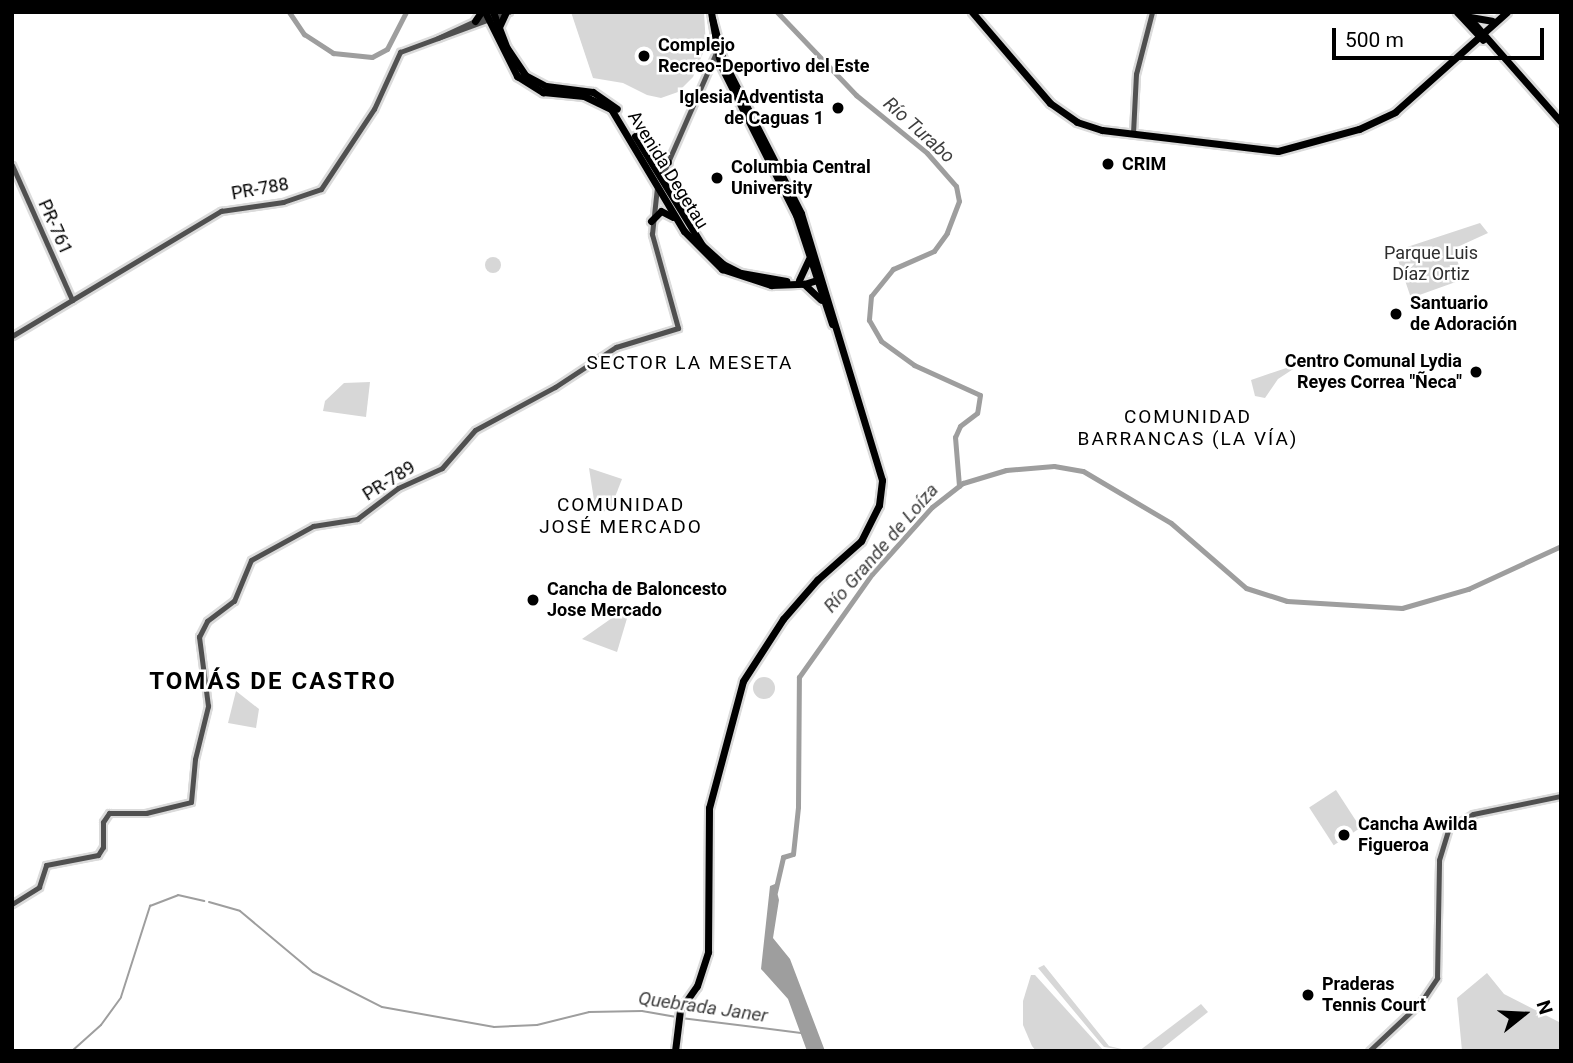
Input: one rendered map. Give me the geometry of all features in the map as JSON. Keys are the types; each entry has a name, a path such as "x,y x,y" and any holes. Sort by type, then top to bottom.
{"main road":[{"path":"975,12 1054,105 1084,122 1134,132 1279,148 1301,144 1387,114 1505,12"},
{"path":"1457,12 1469,26 1482,34"},
{"path":"477,22 496,29 507,13"},
{"path":"1466,14 1561,122"},
{"path":"1466,14 1490,44"},
{"path":"477,22 490,15"},
{"name":"Avenida Degetau","path":"490,15 509,66 529,85 543,92 584,96 611,109 688,227 723,264 768,280 801,282"},
{"path":"675,1050 680,1010 697,986 708,952 709,808 743,681 783,620 817,580 861,541 873,523 882,480 870,430 787,195 723,60 711,15"},
{"path":"711,15 716,53 737,86"},
{"name":"Avenida Degetau","path":"496,29 516,64 537,82 606,98 652,164 680,225 702,252 739,278 771,285 817,279"},
{"path":"717,33 715,63 753,123 808,234 834,313 842,347"},
{"path":"652,164 668,162"},
{"path":"651,222 660,211 680,225"},
{"path":"808,234 817,279 834,313"},
{"path":"809,255 807,270 801,282 825,305"}],"street":[{"path":"1134,132 1136,74 1150,34 1152,12"},
{"path":"490,15 507,13"},
{"name":"PR-788","path":"12,336 221,211 283,202 321,190 374,109 400,52 477,22"},
{"name":"PR-789","path":"12,904 38,887 46,865 98,855 103,821 109,813 146,813 191,802 195,759 208,706 199,637 207,621 234,601 251,560 313,526 357,519 398,488 442,468 475,430 569,379 616,347 678,328 651,222 659,182 715,63"},
{"name":"PR-761","path":"12,165 72,300"},
{"path":"1369,1051 1421,1002 1437,978 1438,860 1449,828 1473,814 1561,796"}],"green space":[{"name":"Complejo Recreo-Deportivo del Este","path":"571,12 704,12 706,46 693,77 678,92 661,98 647,95 623,83 593,78"},
{"name":"Parque Luis Díaz Ortiz","path":"1480,223 1488,233 1453,249 1464,279 1411,298 1395,251"},
{"path":"493,257 499,259 499,271 493,273 487,271 485,265 487,259"},
{"path":"1304,362 1278,379 1265,398 1255,396 1251,380"},
{"path":"370,382 366,417 323,411 325,401 344,383"},
{"path":"589,468 622,479 610,510 596,513"},
{"path":"622,611 628,615 617,652 582,639"},
{"path":"764,677 772,680 775,688 772,696 764,699 756,696 753,688 756,680"},
{"path":"236,691 259,709 256,728 228,723"},
{"path":"1336,790 1361,828 1334,845 1309,807"},
{"path":"1044,965 1109,1046 1130,1051 1104,1047 1038,968"},
{"path":"1487,973 1504,994 1561,1023 1561,1051 1462,1051 1457,998"},
{"path":"1031,975 1035,975 1104,1051 1036,1051 1023,1025 1023,1001"},
{"name":"Praderas Tennis Court","path":"1308,987 1316,995 1308,1003 1300,995"},
{"path":"1201,1004 1208,1012 1159,1051 1139,1051"}],"shaded area":[{"path":"775,884 779,900 773,938 790,959 825,1051 807,1051 788,999 761,969 770,886"}],"waterway":[{"name":"Río Turabo","path":"289,12 304,34 333,53 372,57 387,49 406,12"},
{"name":"Río Turabo","path":"777,12 856,95 927,153 956,186 959,201 947,233 934,251 893,269 871,296 869,320 881,341 914,365 980,395 977,413 960,426 955,437 959,486"},
{"name":"Río Grande de Loíza","path":"775,892 783,857 793,854 798,807 799,677 872,574 932,507 963,483 1006,470 1054,466 1083,471 1171,523 1246,588 1287,601 1402,608 1468,589 1561,546"},
{"name":"Quebrada Janer","path":"72,1051 101,1025 121,997 150,906 178,895 204,901"},
{"name":"Quebrada Janer","path":"209,902 240,911 313,972 382,1007 494,1027 537,1025 589,1012 642,1011 676,1017"},
{"name":"Quebrada Janer","path":"681,1018 801,1033"}],"place":[{"name":"Complejo Recreo-Deportivo del Este","path":"644,56"},
{"name":"Iglesia Adventista de Caguas 1","path":"838,108"},
{"name":"CRIM","path":"1108,164"},
{"name":"Columbia Central University","path":"717,178"},
{"name":"Santuario de Adoración","path":"1396,314"},
{"name":"Centro Comunal Lydia Reyes Correa \"Ñeca\"","path":"1476,372"},
{"name":"Cancha de Baloncesto Jose Mercado","path":"533,600"},
{"name":"Cancha Awilda Figueroa","path":"1344,835"},
{"name":"Praderas Tennis Court","path":"1308,995"}],"district":[{"name":"SECTOR LA MESETA","path":"690,363"},
{"name":"COMUNIDAD BARRANCAS (LA VÍA)","path":"1188,428"},
{"name":"COMUNIDAD JOSÉ MERCADO","path":"621,516"},
{"name":"TOMÁS DE CASTRO","path":"273,682"}]}
